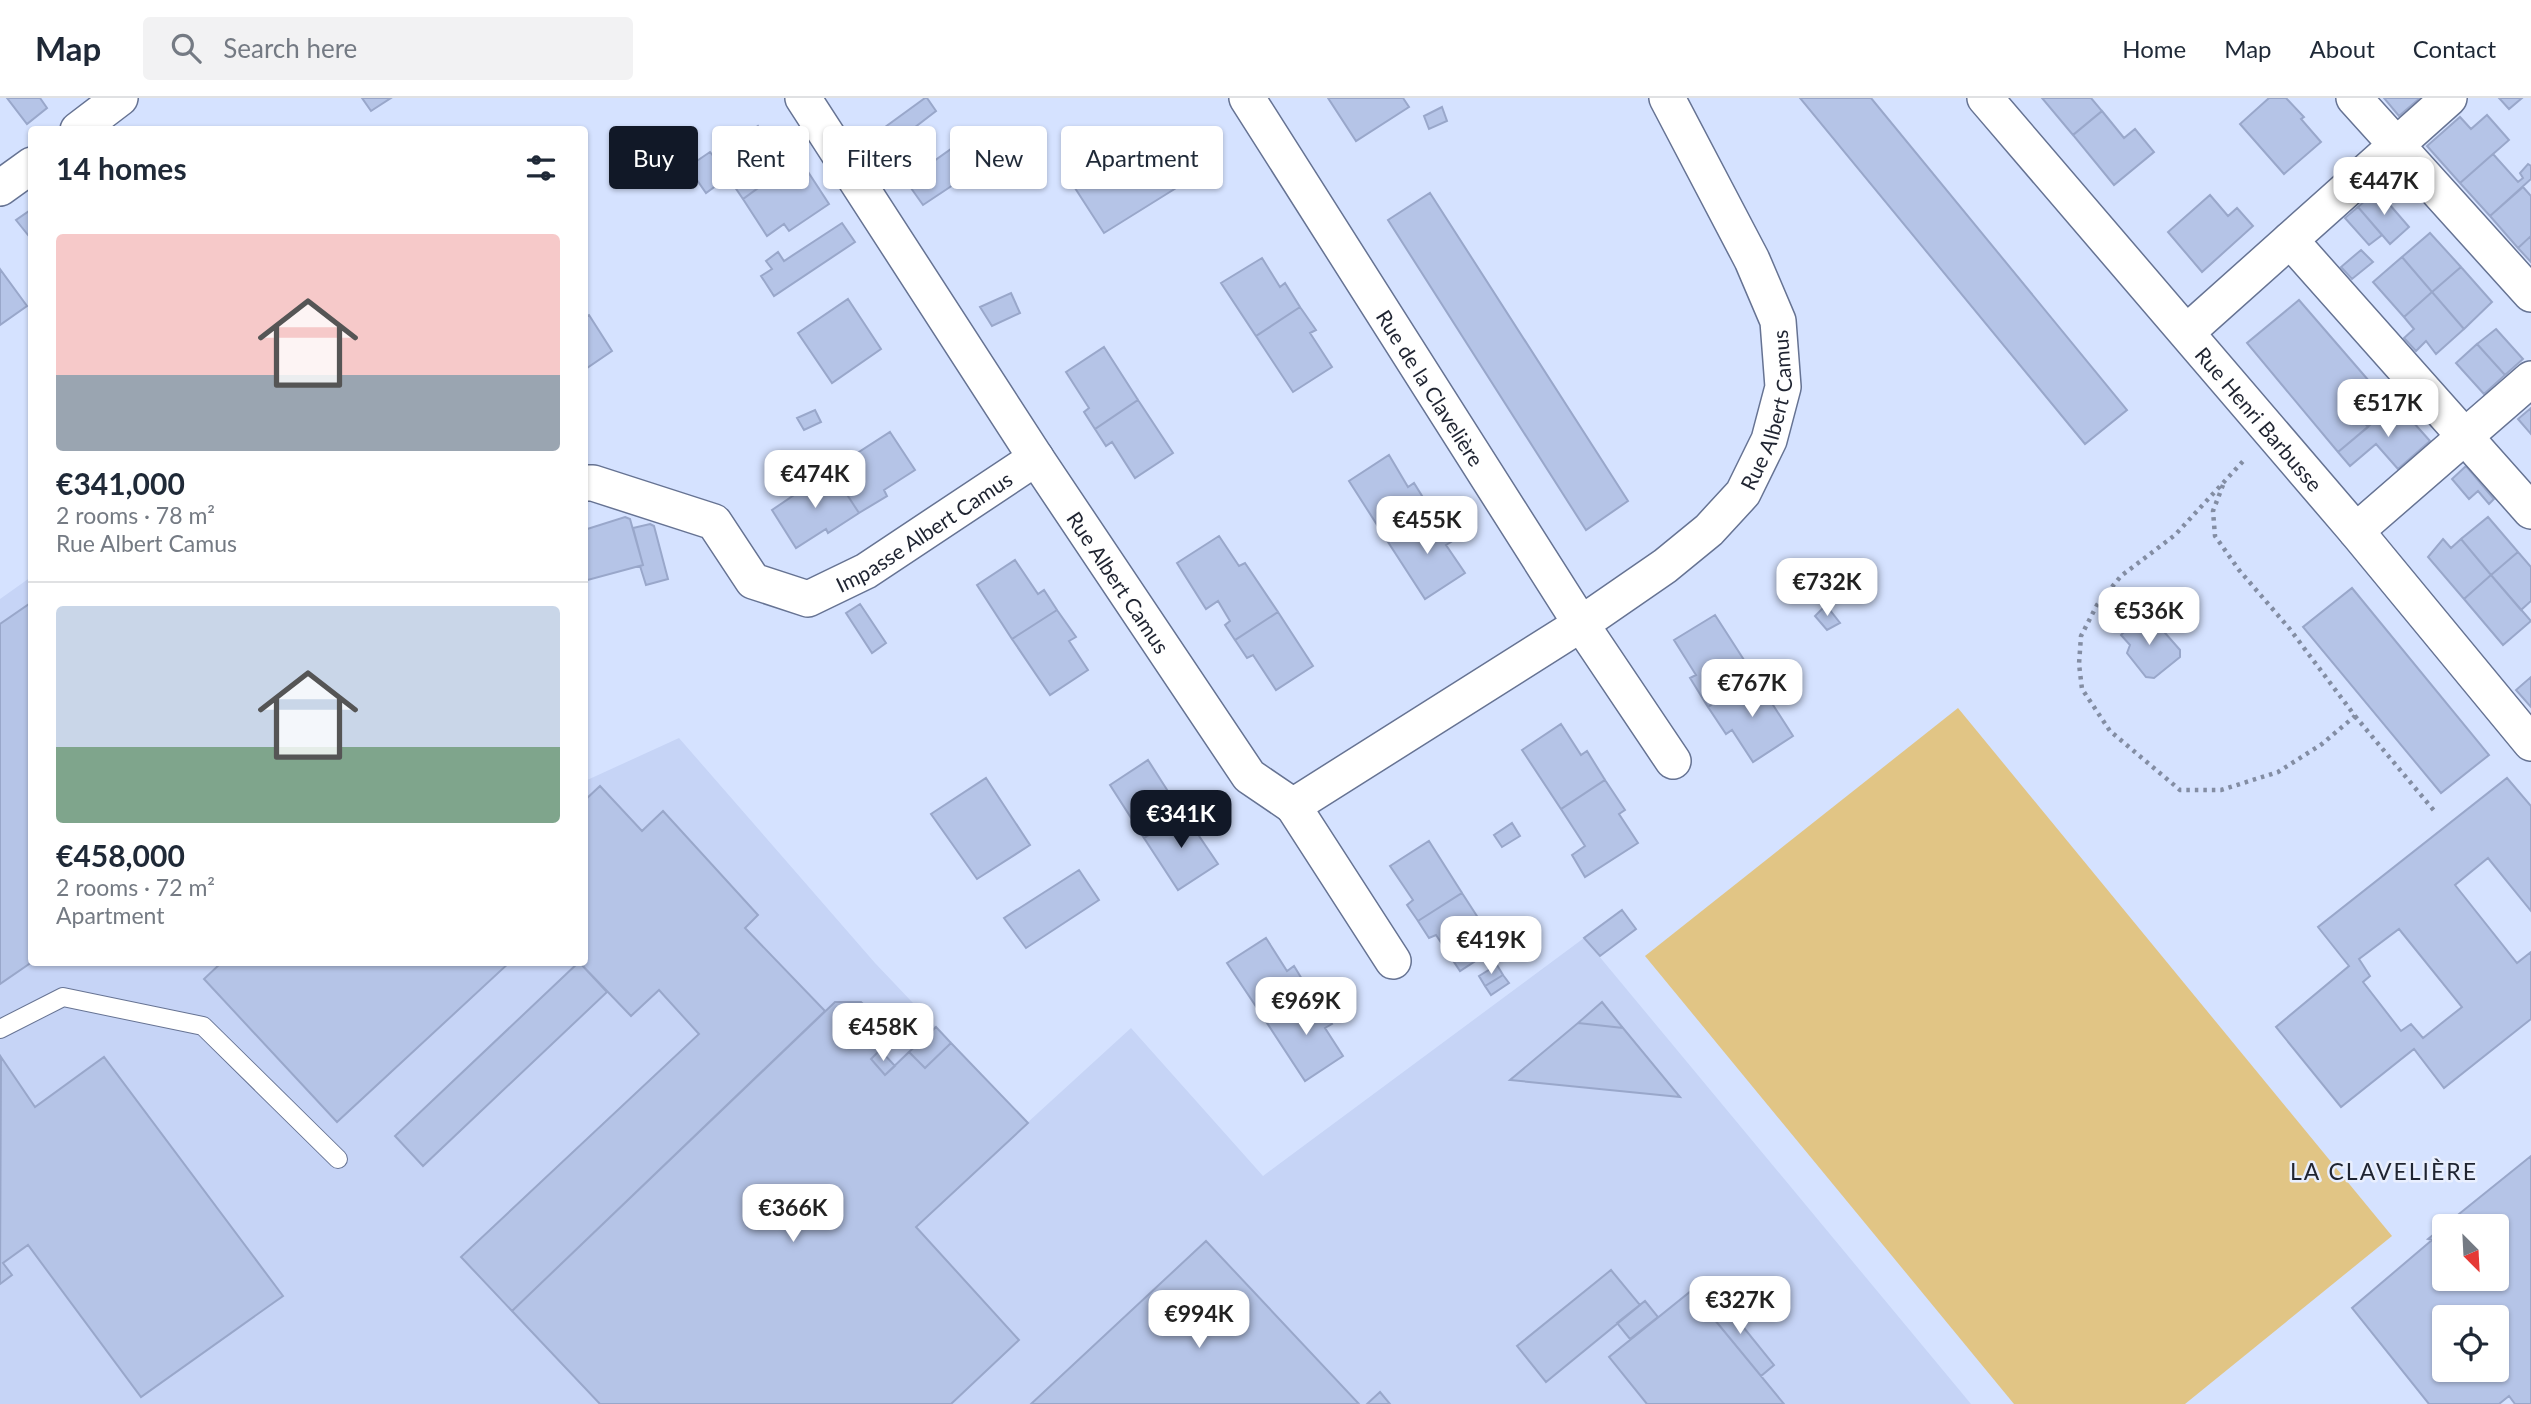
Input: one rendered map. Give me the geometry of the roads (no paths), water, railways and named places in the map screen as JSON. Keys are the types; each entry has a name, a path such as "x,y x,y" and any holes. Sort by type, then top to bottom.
{"street":[{"path":"83,126 120,98"},
{"name":"Rue Albert Camus","path":"803,98 1036,458 1249,776 1293,806 1392,961"},
{"name":"Rue de la Clavelière","path":"1247,98 1581,624"},
{"name":"Rue Albert Camus","path":"1293,806 1581,624 1665,566 1709,530 1744,493 1769,440 1783,387 1778,321 1752,260 1667,98"},
{"name":"Rue Henri Barbusse","path":"1985,98 2356,531 2531,743"},
{"path":"2354,98 2531,294"},
{"path":"2187,332 2449,98"},
{"path":"0,188 28,168"},
{"path":"2290,240 2531,511"},
{"path":"2356,531 2531,379"},
{"name":"Impasse Albert Camus","path":"588,484 714,522 753,581 808,599 866,571 1036,458"},
{"path":"1581,624 1673,761"}],"lane":[{"path":"0,1029 63,997 203,1026 338,1159"}],"district":[{"name":"LA CLAVELIÈRE","path":"2384,1171"}]}
